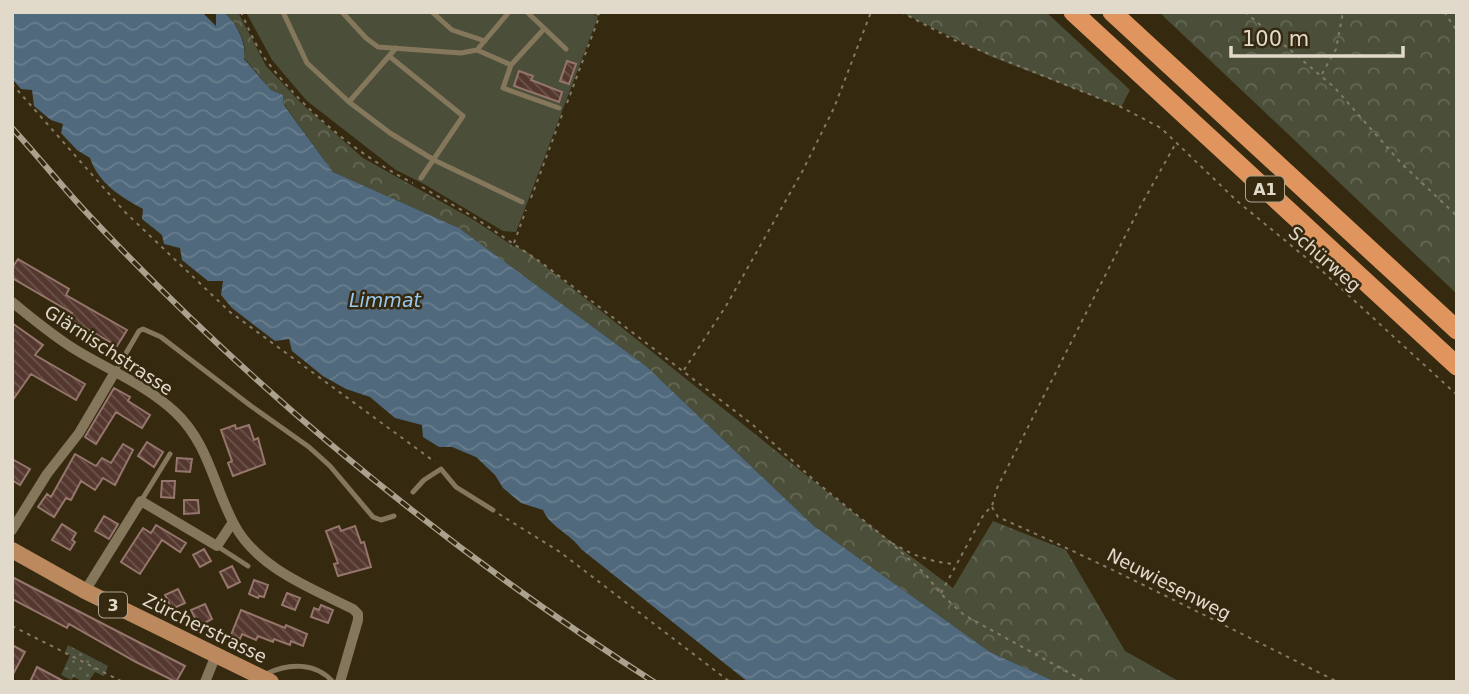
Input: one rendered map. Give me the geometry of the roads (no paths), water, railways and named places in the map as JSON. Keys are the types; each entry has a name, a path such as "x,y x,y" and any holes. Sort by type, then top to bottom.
{"highway":[{"name":"A1","path":"1073,12 1457,366"},
{"name":"A1","path":"1112,12 1457,330"}],"main road":[{"name":"Zürcherstrasse","path":"12,550 85,591 266,679"}],"street":[{"name":"Glärnischstrasse","path":"12,302 75,349 152,394 175,412 191,431 212,467 241,536 257,553 283,572 358,614 340,682"},
{"path":"12,530 47,474 79,433 114,372"},
{"path":"85,591 141,501 217,546 233,522"},
{"path":"205,682 216,655"}],"lane":[{"path":"283,12 307,63 349,102 390,133 434,160 522,202"},
{"path":"342,12 378,47 461,53 477,50 511,65"},
{"path":"432,12 453,30 485,41"},
{"path":"477,50 509,12"},
{"path":"527,12 566,48"},
{"path":"544,29 511,65 503,88 559,108"},
{"path":"349,102 396,48"},
{"path":"389,56 463,116 421,178"},
{"path":"114,372 139,331 143,329 161,337 309,447 330,466 373,517 381,520 394,516"},
{"path":"141,501 170,454"},
{"path":"413,492 424,480 441,469 456,487 493,510"},
{"path":"217,546 248,566"},
{"path":"266,679 274,670 314,668 324,672 333,682"}],"water":[{"name":"Limmat","path":"12,12 202,12 216,26 216,14 224,12 240,33 244,59 271,90 283,95 284,105 333,172 459,228 646,366 814,526 990,652 1056,682 748,682 581,549 543,510 521,503 503,488 495,475 476,457 452,447 439,447 423,437 422,425 395,418 370,397 346,389 323,376 292,351 289,339 275,341 232,308 221,295 223,281 208,281 182,260 180,248 164,244 162,235 142,219 143,209 118,194 105,182 90,158 77,150 61,133 63,124 51,120 34,106 32,90 21,89 12,79"}],"railway":[{"path":"12,128 85,211 149,277 284,404 427,522 501,578 654,682"}]}
